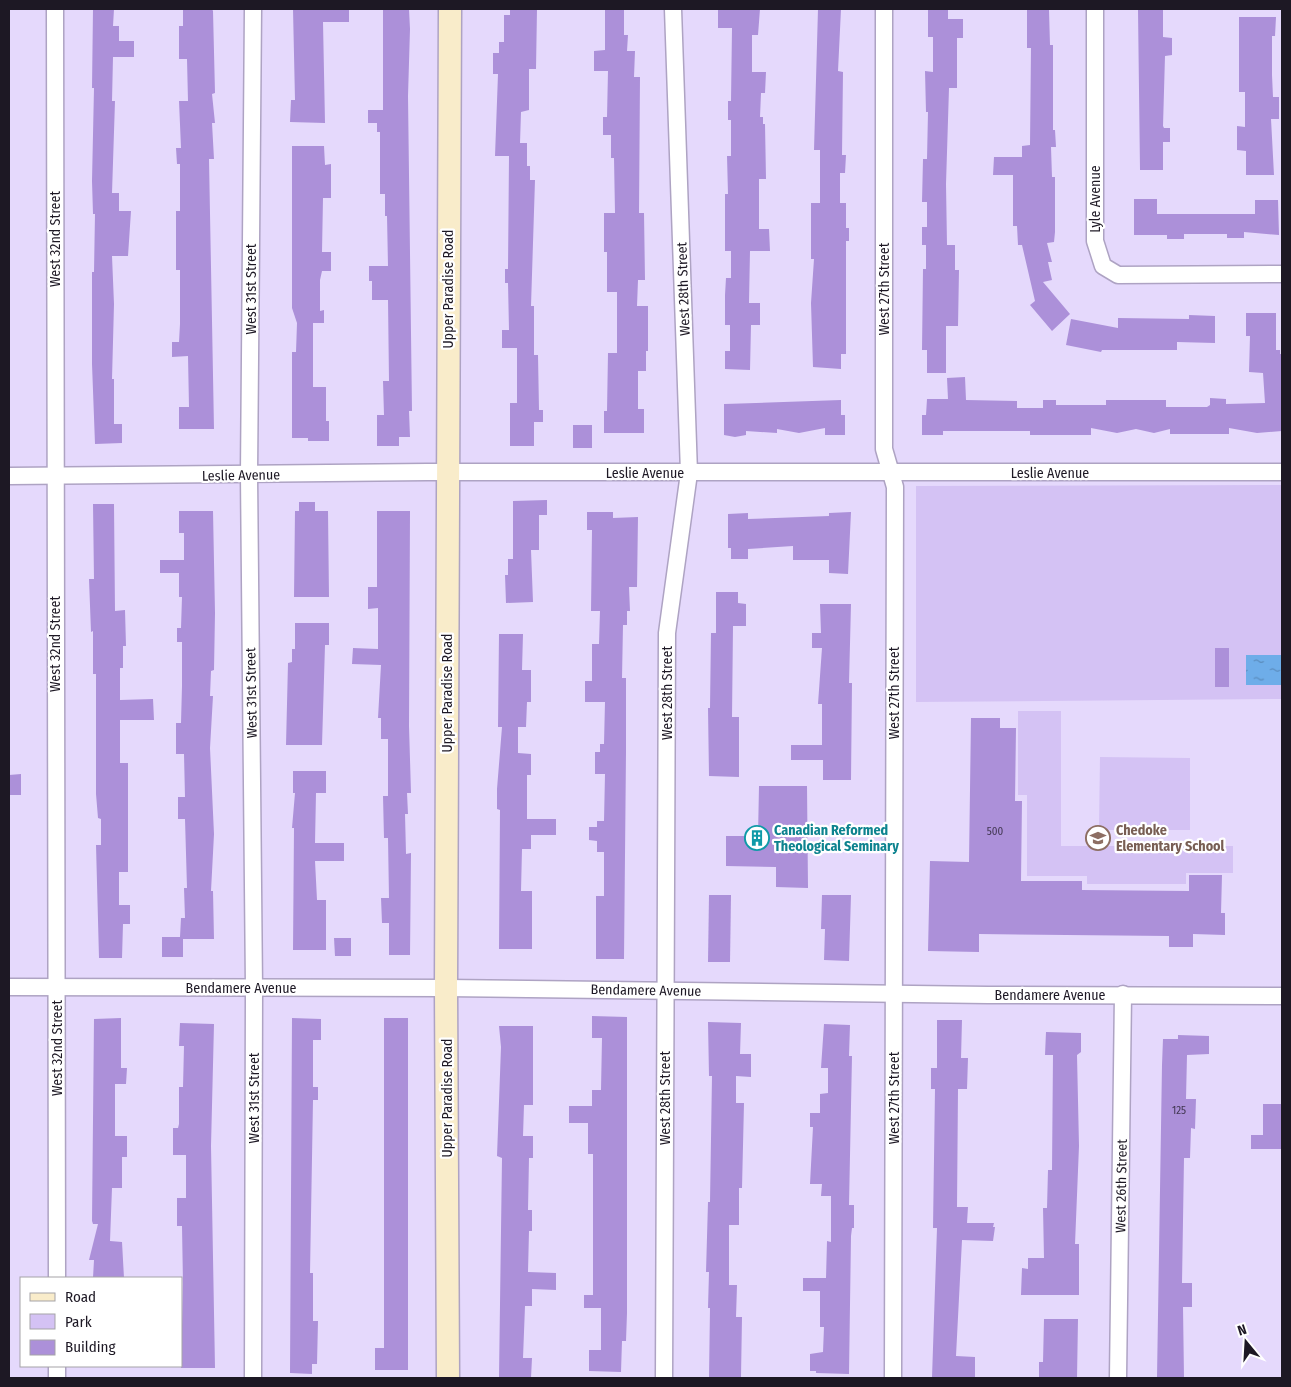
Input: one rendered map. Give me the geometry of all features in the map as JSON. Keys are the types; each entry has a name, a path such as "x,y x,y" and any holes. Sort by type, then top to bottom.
{"street":[{"name":"West 32nd Street","path":"55,9 54,476 58,1277"},
{"name":"West 31st Street","path":"253,9 249,475 254,988 253,1378"},
{"name":"Upper Paradise Road","path":"448,1378 446,988 450,9"},
{"name":"West 28th Street","path":"664,1378 665,990 668,869 667,633 689,473 673,9"},
{"name":"West 27th Street","path":"884,9 884,449 895,487 893,1378"},
{"name":"Lyle Avenue","path":"1095,9 1096,241 1103,266 1118,275 1282,274"},
{"name":"Leslie Avenue","path":"9,476 448,473 891,474 1282,472"},
{"name":"Bendamere Avenue","path":"9,987 446,988 1282,996"},
{"name":"West 26th Street","path":"1118,1378 1123,994"}],"green space":[{"path":"1282,485 1282,699 916,702 916,486"},
{"path":"1018,711 1061,711 1061,846 1233,846 1233,873 1186,873 1186,884 1087,884 1087,876 1027,876 1027,795 1018,795"},
{"path":"1100,757 1190,758 1190,830 1099,830"}],"water":[{"path":"1246,655 1282,655 1282,685 1246,685"}],"building":[{"path":"93,9 114,9 113,26 119,26 119,41 134,41 134,57 113,57 112,101 115,101 112,193 119,193 119,211 131,211 128,256 112,256 114,424 122,424 122,443 95,444 92,364 92,272 94,272 95,214 93,214 92,181"},
{"path":"183,9 212,9 213,11 215,93 212,94 215,123 212,123 214,159 209,159 214,429 179,429 179,407 189,407 188,356 172,357 172,342 179,342 180,324 180,270 176,270 176,211 180,211 180,164 177,164 176,148 181,148 179,101 188,101 187,59 179,59 179,26 183,26"},
{"path":"293,9 349,9 349,22 323,22 325,123 290,122 291,100 295,100"},
{"path":"383,9 409,9 410,29 408,96 412,411 409,411 410,437 399,437 399,446 377,446 377,415 384,415 383,381 389,381 388,300 372,300 372,281 369,281 369,266 388,266 385,194 380,194 380,132 377,132 377,123 368,123 368,110 383,110"},
{"path":"510,9 537,9 536,69 529,69 529,110 521,112 520,143 527,143 527,166 530,166 530,180 535,180 531,306 534,306 534,355 538,355 539,410 543,410 543,422 534,422 534,446 510,446 510,403 517,403 517,348 502,348 502,330 509,330 508,283 505,283 505,269 508,269 509,156 495,156 498,74 493,74 493,53 499,53 499,42 504,42 504,15 510,15"},
{"path":"605,9 624,9 624,35 628,35 627,51 635,51 634,77 640,77 639,213 644,213 645,280 638,280 637,306 648,306 648,351 646,351 646,371 638,371 638,409 644,409 644,433 604,433 604,411 607,411 608,353 617,353 617,292 607,292 607,252 604,252 604,213 615,213 614,158 611,158 611,135 603,135 603,117 607,117 608,71 594,71 594,51 605,50"},
{"path":"718,9 760,9 758,35 752,35 752,72 766,72 765,93 761,93 760,117 763,117 763,124 765,124 766,179 759,179 759,229 769,229 770,251 750,251 749,303 760,303 760,325 751,325 750,370 725,369 725,351 730,351 730,325 725,325 725,295 726,278 731,278 731,251 725,251 725,194 728,194 727,156 731,156 731,120 728,120 728,101 731,101 732,28 718,28"},
{"path":"818,9 841,9 838,71 843,72 842,155 846,155 845,173 840,173 840,203 846,203 846,228 849,228 849,241 846,241 846,354 841,354 841,369 813,367 811,303 814,259 811,259 811,203 820,203 820,150 814,150"},
{"path":"928,9 948,9 948,19 963,19 963,38 957,38 957,88 949,88 946,184 947,245 955,245 955,270 959,270 958,326 946,326 946,373 927,373 927,350 922,350 923,269 926,269 926,245 922,245 922,227 927,227 927,202 922,202 923,159 927,159 928,112 926,112 925,71 933,72 933,37 928,37"},
{"path":"1027,10 1049,10 1050,45 1053,45 1053,130 1055,130 1056,147 1051,147 1052,177 1055,177 1055,232 1054,242 1047,243 1052,262 1048,262 1052,280 1043,282 1070,314 1052,331 1030,305 1035,301 1022,245 1018,245 1017,226 1013,226 1013,175 993,175 994,157 1022,157 1022,146 1030,145 1031,48 1027,48"},
{"path":"1138,10 1163,10 1163,37 1172,38 1172,55 1165,56 1163,126 1164,128 1170,128 1170,142 1163,142 1163,170 1140,170"},
{"path":"1239,17 1276,17 1275,36 1272,36 1272,75 1273,97 1279,97 1279,119 1271,119 1274,175 1246,175 1246,151 1237,150 1237,126 1245,127 1245,92 1239,92"},
{"path":"292,146 324,146 325,165 331,164 331,198 323,198 322,252 331,252 331,271 322,271 320,280 320,311 324,310 324,323 313,323 313,387 326,387 326,421 329,421 329,441 308,441 308,438 292,438 292,352 296,352 297,323 292,308"},
{"path":"1134,199 1157,199 1157,214 1255,214 1255,200 1278,200 1279,235 1244,232 1244,238 1227,238 1227,234 1184,234 1184,239 1167,239 1167,235 1134,235"},
{"path":"1246,313 1276,313 1276,350 1280,350 1280,354 1282,354 1282,431 1257,433 1229,428 1229,434 1170,434 1170,429 1154,433 1136,429 1117,433 1091,428 1091,435 1030,435 1030,431 943,431 943,435 922,435 922,415 926,415 927,399 948,399 947,378 965,377 966,400 1017,401 1017,408 1043,408 1043,400 1056,400 1056,405 1106,405 1106,400 1166,400 1166,407 1207,407 1210,405 1210,398 1226,399 1226,404 1265,403 1263,373 1249,372 1250,336 1246,336"},
{"path":"1189,315 1215,316 1215,343 1177,342 1177,350 1102,350 1101,352 1066,345 1071,319 1118,328 1118,318 1189,319"},
{"path":"841,400 841,415 845,415 845,435 825,435 825,428 799,433 777,429 777,433 746,431 746,435 735,437 724,435 724,404"},
{"path":"573,425 592,425 592,448 573,448"},
{"path":"547,500 547,515 539,515 539,550 531,550 533,602 506,603 505,575 508,575 508,559 513,559 513,501"},
{"path":"299,502 315,502 315,511 328,511 329,597 294,597 295,511 299,511"},
{"path":"93,504 114,504 115,611 125,610 126,646 123,646 123,668 120,668 120,700 153,699 154,720 120,720 120,763 128,763 128,872 119,872 119,905 130,905 130,924 123,924 122,958 99,958 96,845 101,845 101,819 98,818 96,794 96,674 93,674 93,631 91,632 89,579 94,579"},
{"path":"179,511 213,511 215,613 214,670 211,671 210,696 213,696 210,748 214,834 211,891 213,891 214,939 183,939 183,957 162,957 162,937 180,937 181,918 185,918 184,888 187,888 185,819 178,819 178,797 185,797 184,754 176,754 176,723 181,723 182,686 182,642 177,642 177,628 181,628 182,597 179,597 179,573 160,573 160,560 184,560 184,533 179,533"},
{"path":"377,511 410,511 409,726 411,793 407,793 408,814 405,814 406,854 411,853 410,955 389,955 389,923 382,923 381,898 389,898 388,838 384,838 383,796 388,796 388,739 381,739 381,718 378,718 381,665 352,664 353,648 378,649 378,608 368,609 368,587 377,587"},
{"path":"587,512 613,512 613,518 638,517 637,587 629,587 630,611 627,611 627,625 623,625 622,678 626,678 624,959 596,959 596,896 604,896 604,852 597,852 597,841 589,840 589,827 597,827 597,821 604,821 605,774 595,774 595,752 600,752 600,744 604,744 605,702 585,702 585,681 592,681 592,644 599,644 600,611 591,611 592,530 587,530"},
{"path":"851,512 848,574 829,573 829,560 793,560 793,546 748,549 748,559 731,559 731,548 728,548 728,514 748,513 748,519 829,516 829,513"},
{"path":"716,592 738,592 738,603 746,604 746,626 733,626 732,717 739,717 739,777 709,776 708,708 710,708 711,633 716,633"},
{"path":"820,604 851,604 849,683 852,683 851,780 823,780 823,760 791,760 791,745 822,745 822,704 818,704 822,648 812,648 812,633 821,633"},
{"path":"295,623 329,623 329,645 325,645 322,745 286,745 288,663 292,662 292,649 295,649"},
{"path":"499,634 523,634 522,670 531,670 531,702 527,702 526,727 518,727 518,753 531,754 531,775 527,775 527,819 556,819 556,835 531,835 531,849 522,849 521,891 532,891 532,949 499,949 500,810 497,809 497,789 502,727 498,727"},
{"path":"1215,648 1229,648 1229,687 1215,687"},
{"path":"971,718 1000,718 1000,728 1016,728 1015,801 1022,801 1021,881 1082,881 1082,890 1189,891 1189,875 1222,875 1221,913 1225,913 1225,935 1193,934 1193,947 1169,947 1169,936 979,934 979,952 928,951 930,861 969,862"},
{"path":"293,771 326,771 326,793 316,793 315,843 344,843 344,861 315,861 317,900 326,900 326,950 293,950 294,828 292,828 295,793 293,793"},
{"path":"21,774 21,795 9,795 9,775"},
{"name":"Canadian Reformed Theological Seminary","path":"759,786 807,786 808,888 776,887 776,867 726,866 726,836 758,836"},
{"path":"709,895 731,895 730,962 708,962"},
{"path":"822,895 851,895 849,961 824,960 825,929 821,929"},
{"path":"334,938 351,938 351,956 335,956"},
{"path":"592,1016 627,1017 627,1313 626,1341 622,1341 621,1372 589,1371 589,1350 601,1350 601,1308 584,1308 584,1295 593,1295 593,1154 588,1154 588,1123 569,1123 569,1106 592,1106 592,1090 601,1090 602,1038 592,1038"},
{"path":"121,1018 121,1068 127,1068 126,1084 115,1084 115,1136 127,1136 127,1157 122,1157 122,1188 112,1188 110,1241 122,1242 124,1277 93,1277 94,1260 89,1260 98,1224 93,1224 92,1221 94,1019"},
{"path":"292,1018 321,1019 321,1040 313,1040 313,1087 318,1087 318,1100 313,1100 310,1273 313,1273 313,1321 318,1321 317,1364 312,1364 312,1374 290,1373"},
{"path":"384,1018 408,1018 408,1370 375,1370 375,1348 384,1348"},
{"path":"937,1020 962,1020 961,1058 968,1058 967,1089 958,1089 957,1207 968,1207 967,1223 994,1223 993,1227 995,1227 993,1241 962,1240 956,1356 975,1357 975,1378 932,1378 937,1228 933,1228 935,1089 931,1089 931,1068 937,1068"},
{"path":"708,1022 741,1023 740,1054 751,1054 751,1077 736,1076 736,1103 744,1103 742,1188 739,1188 739,1225 729,1225 729,1285 737,1285 736,1317 742,1317 741,1377 732,1378 709,1378 709,1272 706,1272 708,1202 710,1202 712,1076 709,1076"},
{"path":"180,1023 214,1024 211,1146 215,1368 181,1368 182,1226 177,1226 177,1198 186,1198 186,1155 173,1155 173,1128 178,1128 179,1124 179,1087 183,1087 184,1046 179,1046"},
{"path":"824,1024 850,1025 849,1056 852,1056 849,1205 854,1205 854,1228 852,1228 851,1236 849,1374 816,1373 816,1371 810,1371 810,1354 823,1352 824,1327 820,1327 820,1291 803,1291 803,1278 826,1278 827,1241 831,1242 831,1196 821,1196 822,1184 810,1184 813,1127 810,1127 810,1113 820,1113 820,1094 828,1093 828,1068 821,1068"},
{"path":"499,1026 533,1026 533,1105 524,1105 523,1136 533,1136 533,1158 529,1158 528,1210 532,1210 532,1231 529,1231 528,1272 556,1273 556,1290 532,1289 532,1306 525,1306 523,1358 532,1358 531,1378 499,1378 502,1158 497,1156 501,1047"},
{"path":"1046,1032 1081,1033 1081,1052 1077,1055 1079,1146 1075,1244 1079,1244 1079,1295 1021,1295 1022,1268 1028,1269 1028,1258 1044,1258 1043,1208 1047,1208 1048,1170 1052,1170 1053,1055 1045,1055"},
{"path":"1178,1035 1209,1036 1209,1054 1187,1055 1186,1099 1196,1099 1195,1129 1191,1128 1190,1158 1184,1158 1182,1283 1192,1283 1192,1307 1183,1307 1184,1378 1157,1378 1163,1039 1178,1039"},
{"path":"1263,1104 1282,1104 1282,1149 1251,1149 1251,1135 1263,1135"},
{"path":"1044,1319 1078,1319 1077,1378 1039,1377 1039,1362 1043,1362"}],"place":[{"name":"Canadian Reformed Theological Seminary","path":"757,838"},
{"name":"Chedoke Elementary School","path":"1098,838"}]}
